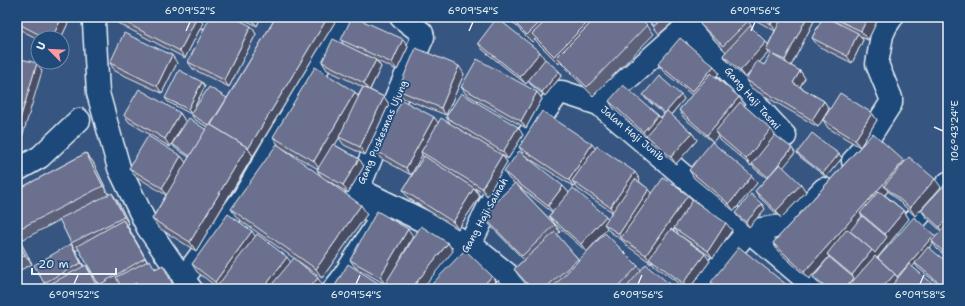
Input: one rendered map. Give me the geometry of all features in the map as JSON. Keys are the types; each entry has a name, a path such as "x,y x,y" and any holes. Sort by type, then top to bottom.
{"street":[{"path":"96,17 94,23 98,93 119,168 148,228 187,284 244,197 347,17"},
{"path":"193,17 201,17"},
{"name":"Gang Puskesmas Ujung","path":"334,289 378,222 378,219 358,193 358,188 423,37 422,33 401,17"},
{"path":"700,289 748,231 788,225 856,158 891,103 891,98 877,64 882,35 892,17"},
{"name":"Jalan Haji Junib","path":"691,21 598,104 816,289"},
{"name":"Gang Haji Tasmi","path":"691,21 698,38 746,88 760,109 785,136"},
{"name":"Gang Haji Sainah","path":"435,289 470,244 527,137 558,92 598,104"},
{"path":"17,170 40,156 78,120"},
{"path":"883,256 948,183"},
{"path":"358,188 470,244 507,274 520,289"}],"building":[{"path":"17,17 62,17 56,30 31,30 17,23"},
{"path":"115,17 197,17 180,51"},
{"path":"210,17 233,17 251,26 224,80 188,62"},
{"path":"276,17 328,17 248,149 211,125"},
{"path":"352,17 403,39 392,63 341,40"},
{"path":"509,17 545,17 527,35"},
{"path":"550,17 593,17 554,56 532,34"},
{"path":"597,17 639,17 647,25 587,87 557,57"},
{"path":"647,17 665,17 654,26"},
{"path":"707,17 744,17 748,21 723,46 700,24"},
{"path":"758,17 775,17 771,24"},
{"path":"782,17 807,17 785,60 773,55 800,71 793,83 824,101 812,120 746,80 757,61 764,65 771,53 766,50"},
{"path":"823,17 826,17 858,33 847,56 812,38"},
{"path":"831,17 868,17 861,31"},
{"path":"497,18 540,52 520,77 478,43"},
{"path":"750,26 766,42 740,71 723,55"},
{"path":"124,33 172,55 157,86 110,63"},
{"path":"680,38 714,66 692,92 658,64"},
{"path":"333,39 376,60 364,83 322,62"},
{"path":"416,48 459,66 441,108 398,90"},
{"path":"17,58 30,61 30,70 35,70 17,129"},
{"path":"477,59 537,92 521,121 461,87"},
{"path":"545,59 559,71 542,92 528,81"},
{"path":"315,67 355,92 314,161 273,137"},
{"path":"179,70 202,82 188,109 165,98"},
{"path":"711,73 739,97 707,135 679,110"},
{"path":"659,76 681,95 665,113 643,95"},
{"path":"623,85 658,115 643,132 609,101"},
{"path":"209,87 227,98 210,125 208,125 191,114"},
{"path":"363,87 384,97 360,147 339,137"},
{"path":"139,89 180,113 165,139 124,115"},
{"path":"461,93 518,127 503,152 446,117"},
{"path":"840,93 872,113 855,140 823,120"},
{"path":"402,100 434,117 406,168 375,150"},
{"path":"740,102 771,129 746,159 715,132"},
{"path":"542,111 592,144 569,180 519,147"},
{"path":"667,111 692,133 671,157 646,135"},
{"path":"189,118 206,130 190,156 172,144"},
{"path":"441,118 502,155 482,188 421,152"},
{"path":"209,124 247,147 190,242 152,219"},
{"path":"812,133 839,154 823,173 797,153"},
{"path":"873,133 904,161 804,272 773,243"},
{"path":"775,135 792,148 768,177 752,164"},
{"path":"148,136 181,156 162,188 129,168"},
{"path":"712,142 752,176 729,204 689,170"},
{"path":"277,144 361,205 316,269 231,209"},
{"path":"333,144 359,159 343,185 317,170"},
{"path":"597,146 635,172 610,207 572,181"},
{"path":"519,151 563,186 548,206 504,172"},
{"path":"86,153 103,186 17,230 17,190"},
{"path":"424,156 474,188 453,222 403,190"},
{"path":"909,157 935,179 910,208 884,186"},
{"path":"780,164 801,184 776,211 755,191"},
{"path":"663,178 688,195 646,255 621,238"},
{"path":"635,179 649,189 619,234 604,224"},
{"path":"948,181 948,218 939,227 921,210"},
{"path":"515,183 555,225 522,256 482,215"},
{"path":"573,188 606,216 581,244 549,216"},
{"path":"879,191 904,211 885,234 860,213"},
{"path":"112,193 124,217 71,243 59,219"},
{"path":"751,194 762,204 746,222 735,213"},
{"path":"693,200 726,223 708,251 674,228"},
{"path":"377,211 408,229 380,277 350,260"},
{"path":"228,214 252,231 215,282 192,264"},
{"path":"862,216 887,237 875,253 850,231"},
{"path":"914,217 934,235 897,277 878,258"},
{"path":"123,220 145,258 99,285 77,246"},
{"path":"948,223 948,256 932,241"},
{"path":"421,226 448,243 411,289 382,289"},
{"path":"671,229 705,254 683,283 649,258"},
{"path":"847,229 872,250 852,275 827,254"},
{"path":"555,232 578,259 544,289 532,289 514,269"},
{"path":"605,233 638,266 616,289 551,289"},
{"path":"257,234 287,257 263,289 215,289"},
{"path":"17,239 25,255 17,259"},
{"path":"71,244 81,263 44,283 34,265"},
{"path":"739,247 792,289 720,289 711,282"},
{"path":"928,247 948,263 948,282 944,287 915,263"},
{"path":"465,250 492,276 480,289 431,289 429,287"},
{"path":"875,256 895,274 881,289 846,289"},
{"path":"829,257 854,278 845,289 827,289 813,277"},
{"path":"294,258 318,278 309,289 270,289 269,288"},
{"path":"150,260 155,269 163,265 175,289 138,289 136,283 122,289 116,277"},
{"path":"348,264 378,283 375,289 333,289"},
{"path":"646,264 675,289 625,289"},
{"path":"909,264 939,289 889,289"},
{"path":"86,265 98,289 47,289 46,286"},
{"path":"498,280 507,289 489,289"}]}
